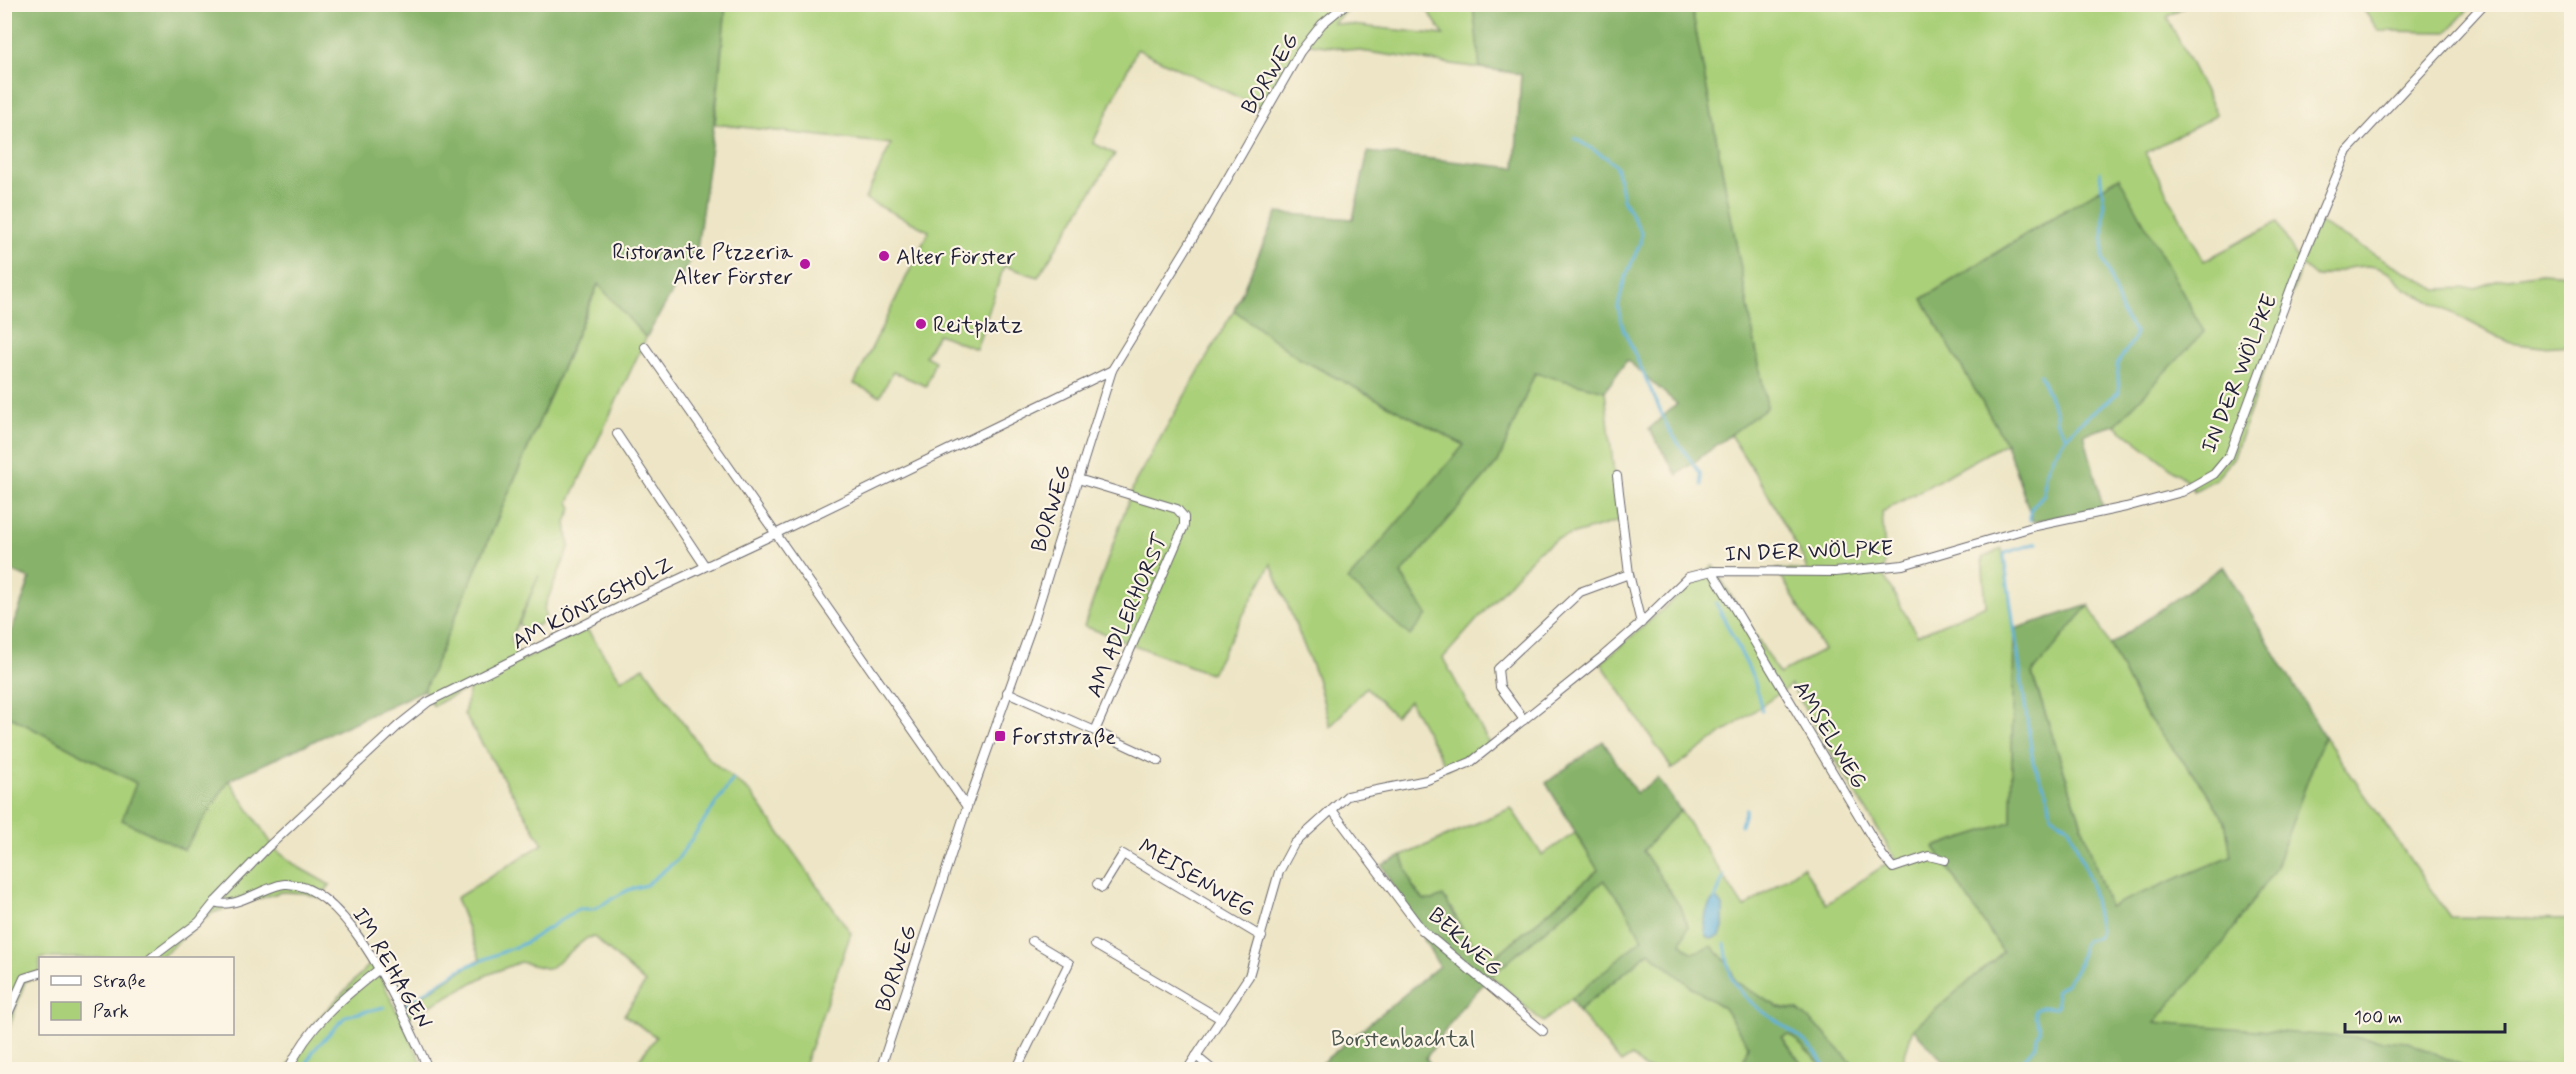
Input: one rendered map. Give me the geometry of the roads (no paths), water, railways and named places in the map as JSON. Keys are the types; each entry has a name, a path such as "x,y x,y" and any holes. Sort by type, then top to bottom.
{"street":[{"name":"BORWEG","path":"880,1070 967,807 1041,599 1112,370 1202,223 1300,52 1322,24 1346,4"},
{"name":"IN DER WÖLPKE","path":"1187,1070 1249,976 1279,872 1294,844 1347,795 1426,780 1452,771 1490,749 1641,623 1688,577 1712,571 1835,572 1903,565 2036,526 2126,507 2182,492 2214,474 2229,456 2301,261 2348,151 2484,4"},
{"path":"645,347 967,807"},
{"name":"AM KÖNIGSHOLZ","path":"152,957 199,922 268,847 399,725 428,702 1112,370"},
{"path":"617,434 705,566"},
{"path":"1617,476 1629,574 1641,623"},
{"name":"AM ADLERHORST","path":"1078,479 1177,509 1184,518 1184,526 1095,731"},
{"name":"AMSELWEG","path":"1712,571 1883,856 1893,868 1929,856 1945,860"},
{"path":"1524,720 1500,687 1498,669 1581,592 1629,574"},
{"name":"AM ADLERHORST","path":"1007,692 1159,762"},
{"name":"BEKWEG","path":"1332,810 1422,930 1543,1031"},
{"name":"MEISENWEG","path":"1097,884 1102,888 1123,854 1262,937"},
{"name":"IM REHAGEN","path":"215,902 219,904 238,900 284,884 298,885 327,899 352,926 378,970 429,1070"},
{"path":"1016,1070 1069,963 1032,941"},
{"path":"1095,945 1221,1019"},
{"path":"288,1070 318,1023 345,996 378,970"},
{"path":"4,1023 24,978 39,973"},
{"path":"1196,1056 1214,1070"}],"water":[{"path":"1715,898 1723,906 1723,928 1720,936 1711,939 1706,936 1705,920 1709,906"}],"waterway":[{"path":"1574,138 1616,166 1623,199 1641,232 1640,243 1624,281 1618,307 1623,328 1669,430 1700,473 1702,485"},
{"path":"2030,520 2030,510 2044,494 2045,475 2053,456 2066,437 2119,392 2117,364 2134,339 2135,332 2124,317 2103,258 2104,207 2100,172"},
{"path":"2040,375 2056,412 2056,421 2066,437"},
{"path":"2021,1062 2036,1045 2039,1030 2035,1010 2041,1007 2055,1008 2058,1004 2056,991 2066,984 2077,968 2083,945 2087,940 2098,937 2100,930 2090,881 2069,827 2051,815 2048,795 2033,762 2004,556 2005,553 2037,543"},
{"path":"1716,603 1754,679 1762,711"},
{"path":"401,993 406,1004 463,968 525,943 578,909 594,909 628,890 646,885 677,860 733,779"},
{"path":"1741,825 1746,809"},
{"path":"1715,899 1724,875"},
{"path":"1725,944 1731,976 1742,993 1767,1015 1795,1033 1818,1056 1826,1070"},
{"path":"304,1070 313,1051 346,1016 384,1007"},
{"path":"2132,1070 2139,1068 2148,1070"}],"place":[{"name":"Alter Förster","path":"884,256"},
{"name":"Ristorante Ptzzeria Alter Förster","path":"805,264"},
{"name":"Reitplatz","path":"921,324"},
{"name":"Forststraße","path":"1000,736"}],"park label":[{"name":"Borstenbachtal","path":"1403,1038"}]}
